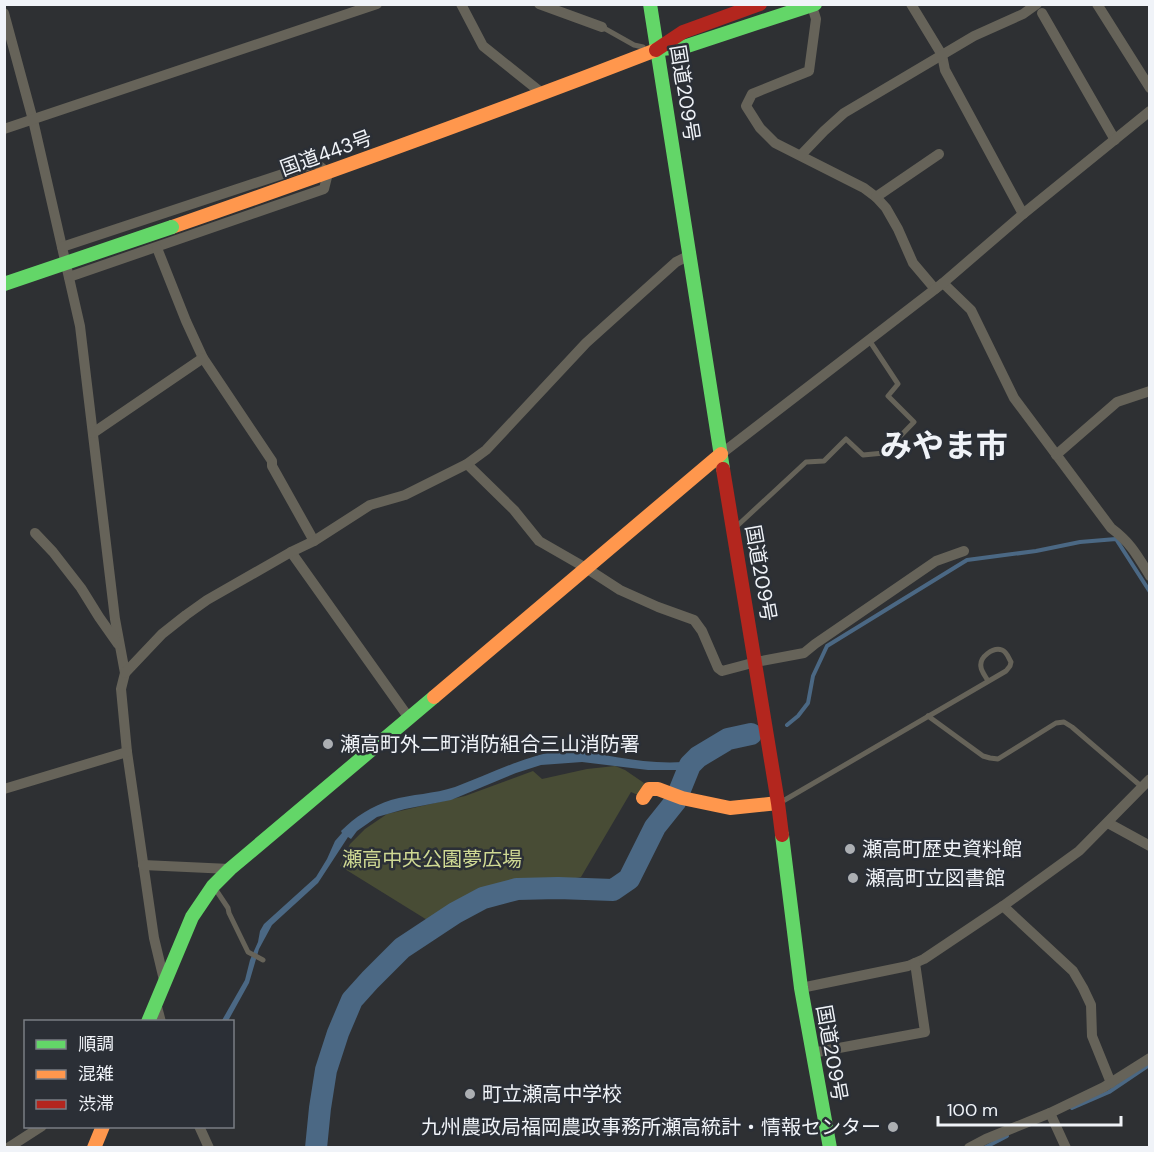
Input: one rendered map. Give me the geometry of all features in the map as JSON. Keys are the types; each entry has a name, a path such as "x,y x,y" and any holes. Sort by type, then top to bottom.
{"main road":[{"name":"国道209号","path":"650,4 778,803 801,988 830,1148"},
{"path":"658,49 683,32 760,4"},
{"path":"658,49 684,47 813,5"},
{"name":"国道443号","path":"4,284 328,173 658,49"},
{"path":"149,1020 192,916 213,886 230,869 721,454"},
{"path":"643,798 649,789 658,789 690,800 730,808 778,803"},
{"path":"94,1148 102,1128"}],"street":[{"path":"4,129 377,4"},
{"path":"461,4 483,46 543,94"},
{"path":"539,4 602,27"},
{"path":"911,4 942,55 945,70 1023,214"},
{"path":"1097,4 1149,88"},
{"path":"813,5 816,19 809,70 752,94 746,105 760,128 775,143 876,196 898,229 913,263 971,310 1014,398 1111,528 1124,537 1132,547 1149,576"},
{"path":"801,155 844,113 974,36 1039,9 1115,140"},
{"path":"4,13 33,120 80,326 115,619 125,673 121,689 127,752 154,938 164,980"},
{"path":"721,454 939,286 1149,111"},
{"path":"876,196 939,154"},
{"path":"62,247 316,163 328,173 324,189 69,278"},
{"path":"157,248 203,358 272,461 272,466 314,541"},
{"path":"125,673 162,634 207,600 314,541 370,505 405,495 467,464 486,450 586,343 676,262 690,255"},
{"path":"93,433 203,358"},
{"path":"1056,455 1117,402 1149,391"},
{"path":"467,464 514,510 539,541 620,590 694,620 702,631 718,668 722,671 804,653 936,561 964,551"},
{"path":"35,533 81,588 120,647"},
{"path":"291,552 409,718"},
{"path":"4,789 127,752"},
{"path":"801,988 908,966 924,959 1079,852 1146,783"},
{"path":"1108,823 1149,846"},
{"path":"143,865 230,869"},
{"path":"1003,906 1073,971 1091,1005 1092,1036 1111,1083"},
{"path":"813,1053 925,1032 915,963"},
{"path":"156,1003 160,1020"},
{"path":"969,1148 1104,1087 1149,1058"},
{"path":"1050,1113 1066,1148"},
{"path":"8,1148 39,1128"},
{"path":"200,1130 209,1148"}],"lane":[{"path":"602,27 634,45 658,49"},
{"path":"734,529 806,462 824,461 846,439 863,455 884,453 914,422 888,396 898,384 869,340"},
{"path":"778,803 988,681 1005,670 1011,662 1006,652 995,650 988,653 981,662 981,668 988,681"},
{"path":"928,716 983,756 998,759 1056,723 1064,722 1146,783"},
{"path":"213,886 228,908 248,952 263,960"},
{"path":"200,1130 202,1148"}],"green space":[{"name":"瀬高中央公園夢広場","path":"615,766 644,783 638,795 631,792 581,877 526,881 478,894 432,923 340,866 350,844 365,829 387,814 465,796 533,771 542,779 587,769"}],"water":[{"path":"564,750 653,762 683,762 684,770 648,770 582,762 541,765 451,800 377,817 357,831 351,839 348,837 318,883 272,925 259,949 249,983 229,1020 222,1020 245,980 264,924 316,877 335,841 342,833 341,831 352,821 384,802 447,789 522,760"}],"waterway":[{"path":"787,725 808,703 813,676 827,646 967,560 1036,551 1080,542 1116,539 1150,592"},
{"path":"316,1148 326,1070 352,1000 402,948 455,913 483,898 517,889 613,890 629,879 655,827 675,802 690,765 698,757 728,739 751,734"},
{"path":"1072,1108 1109,1092 1149,1065"},
{"path":"984,1148 1007,1136"}],"traffic: fast":[{"path":"650,4 723,469"},
{"path":"661,49 684,47 815,4"},
{"path":"4,284 172,227"},
{"path":"149,1020 192,917 213,886 230,869 434,697"},
{"path":"782,835 801,988 830,1148"}],"traffic: slow":[{"path":"172,227 415,141 656,50"},
{"path":"434,697 721,454"},
{"path":"643,798 649,789 658,789 682,798 730,808 778,803"},
{"path":"94,1148 102,1128"}],"traffic: jam":[{"path":"656,50 683,32 760,4"},
{"path":"723,469 782,835"}],"place":[{"name":"瀬高町外二町消防組合三山消防署","path":"328,744"},
{"name":"瀬高町歴史資料館","path":"850,849"},
{"name":"瀬高町立図書館","path":"853,878"},
{"name":"町立瀬高中学校","path":"470,1094"},
{"name":"九州農政局福岡農政事務所瀬高統計・情報センター","path":"893,1127"}],"district":[{"name":"みやま市","path":"944,446"}]}
